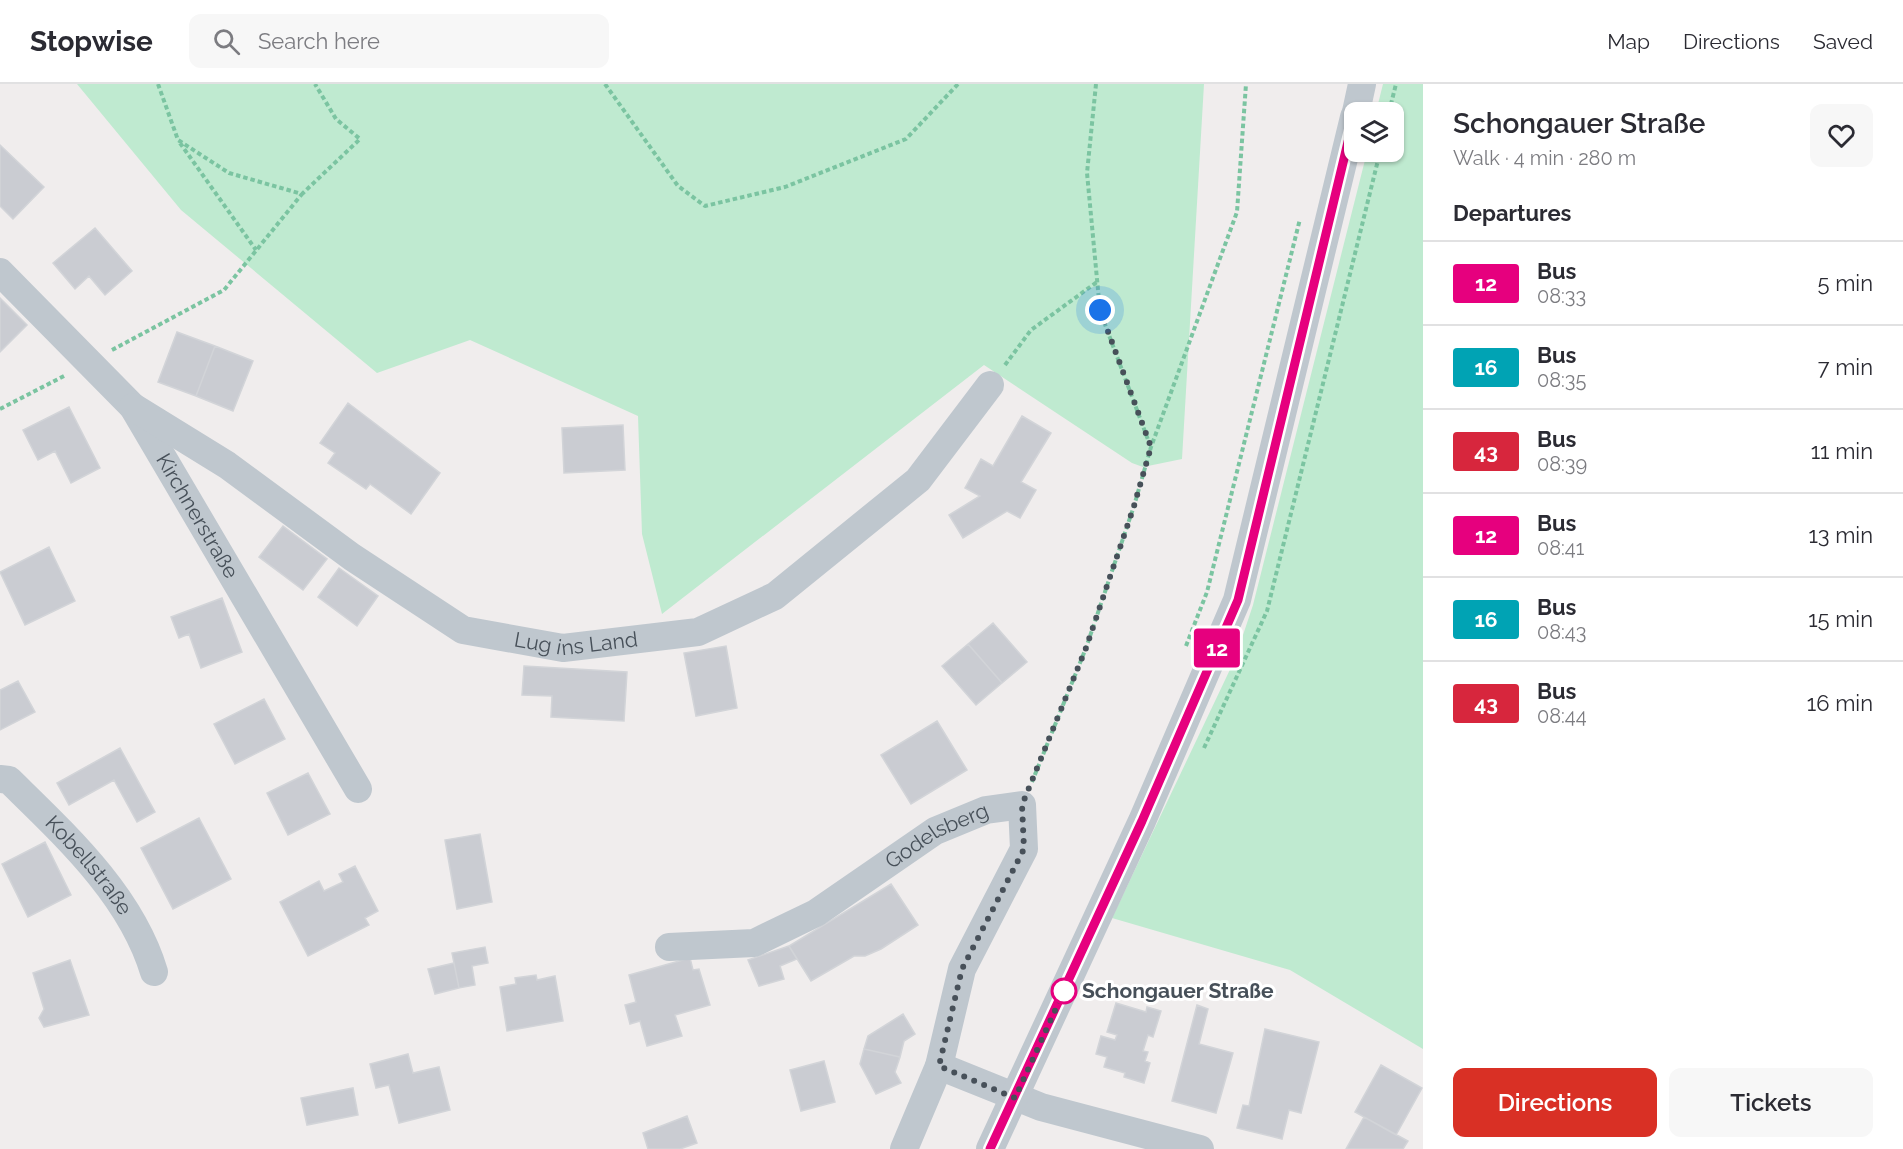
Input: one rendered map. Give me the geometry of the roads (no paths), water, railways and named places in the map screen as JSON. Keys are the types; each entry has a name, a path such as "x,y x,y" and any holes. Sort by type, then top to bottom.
{"street":[{"path":"1358,102 1362,84"},
{"path":"990,1149 1142,821 1238,600 1344,161"},
{"name":"Kirchnerstraße","path":"0,272 133,407 358,789"},
{"name":"Lug ins Land","path":"133,407 227,465 352,557 463,630 563,648 698,632 775,596 918,480 990,385"},
{"name":"Kobellstraße","path":"0,779 9,780 88,858 146,945 154,972"},
{"name":"Godelsberg","path":"669,947 754,943 816,913 935,831 986,810 1022,805 1024,849 962,969 939,1066 904,1149"},
{"path":"939,1066 1015,1098 1200,1149"}],"place":[{"name":"Schongauer Straße","path":"1064,991"}]}
